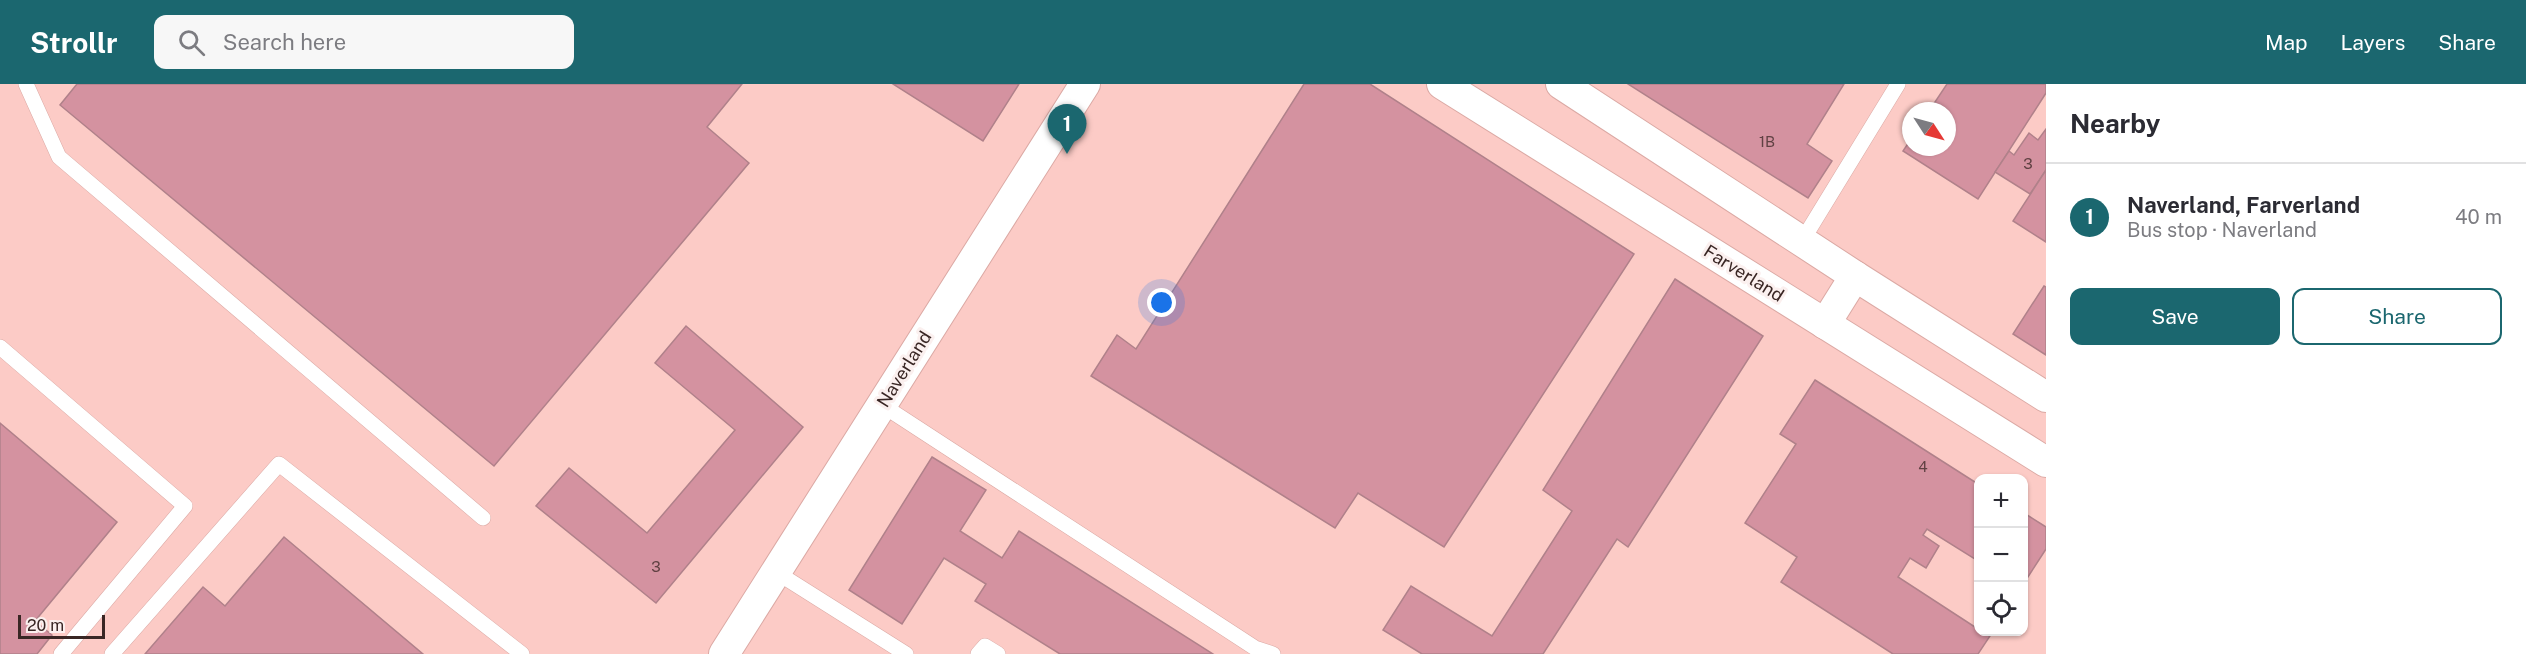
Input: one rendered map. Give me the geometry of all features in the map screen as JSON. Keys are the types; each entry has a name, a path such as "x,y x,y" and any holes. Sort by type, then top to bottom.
{"street":[{"name":"Naverland","path":"724,654 1085,84"},
{"name":"Farverland","path":"1442,84 2046,462"},
{"path":"1561,84 1855,276 2046,397"},
{"path":"1825,324 1855,276"}],"lane":[{"path":"26,84 59,157 483,518"},
{"path":"1802,241 1898,84"},
{"path":"0,347 185,506 61,654"},
{"path":"882,405 1255,648 1274,654"},
{"path":"112,654 279,464 522,654"},
{"path":"776,572 906,654"},
{"path":"978,654 985,646 998,654"}],"shaded area":[{"path":"0,84 2046,84 2046,654 0,654"}],"building":[{"path":"77,84 742,84 707,127 749,163 494,466 60,105"},
{"path":"893,84 1019,84 983,141"},
{"path":"1304,84 1370,84 1634,254 1444,547 1358,493 1335,528 1091,376 1117,335 1136,349"},
{"path":"1628,84 1844,84 1807,144 1832,161 1808,198"},
{"path":"1947,84 2046,84 2046,93 1978,199 1911,156 1956,156 1956,102 1935,102"},
{"path":"2046,129 2046,170 2030,194 1995,172 2009,151 2014,155 2029,133 2038,140"},
{"path":"2046,170 2046,242 2013,221"},
{"path":"1675,279 1763,336 1628,547 1617,539 1543,654 1422,654 1383,630 1411,586 1492,636 1572,511 1543,490"},
{"path":"2044,286 2046,287 2046,355 2013,334"},
{"path":"686,326 803,427 656,603 536,506 569,468 647,533 735,430 655,363"},
{"path":"1815,380 1974,481 1974,558 1927,529 1923,535 1939,546 1926,568 1910,558 1898,577 1974,626 1974,636 1990,636 1978,654 1893,654 1781,582 1797,557 1745,523 1796,444 1780,434"},
{"path":"0,423 117,522 35,621 52,635 37,654 0,654"},
{"path":"932,457 986,490 960,531 1002,558 1019,531 1213,654 1060,654 975,601 986,584 944,558 902,624 849,590"},
{"path":"2028,516 2046,527 2046,549 2028,577"},
{"path":"284,537 423,654 145,654 203,587 225,606"}],"place":[{"name":"Naverland, Farverland","path":"1067,154"}]}
